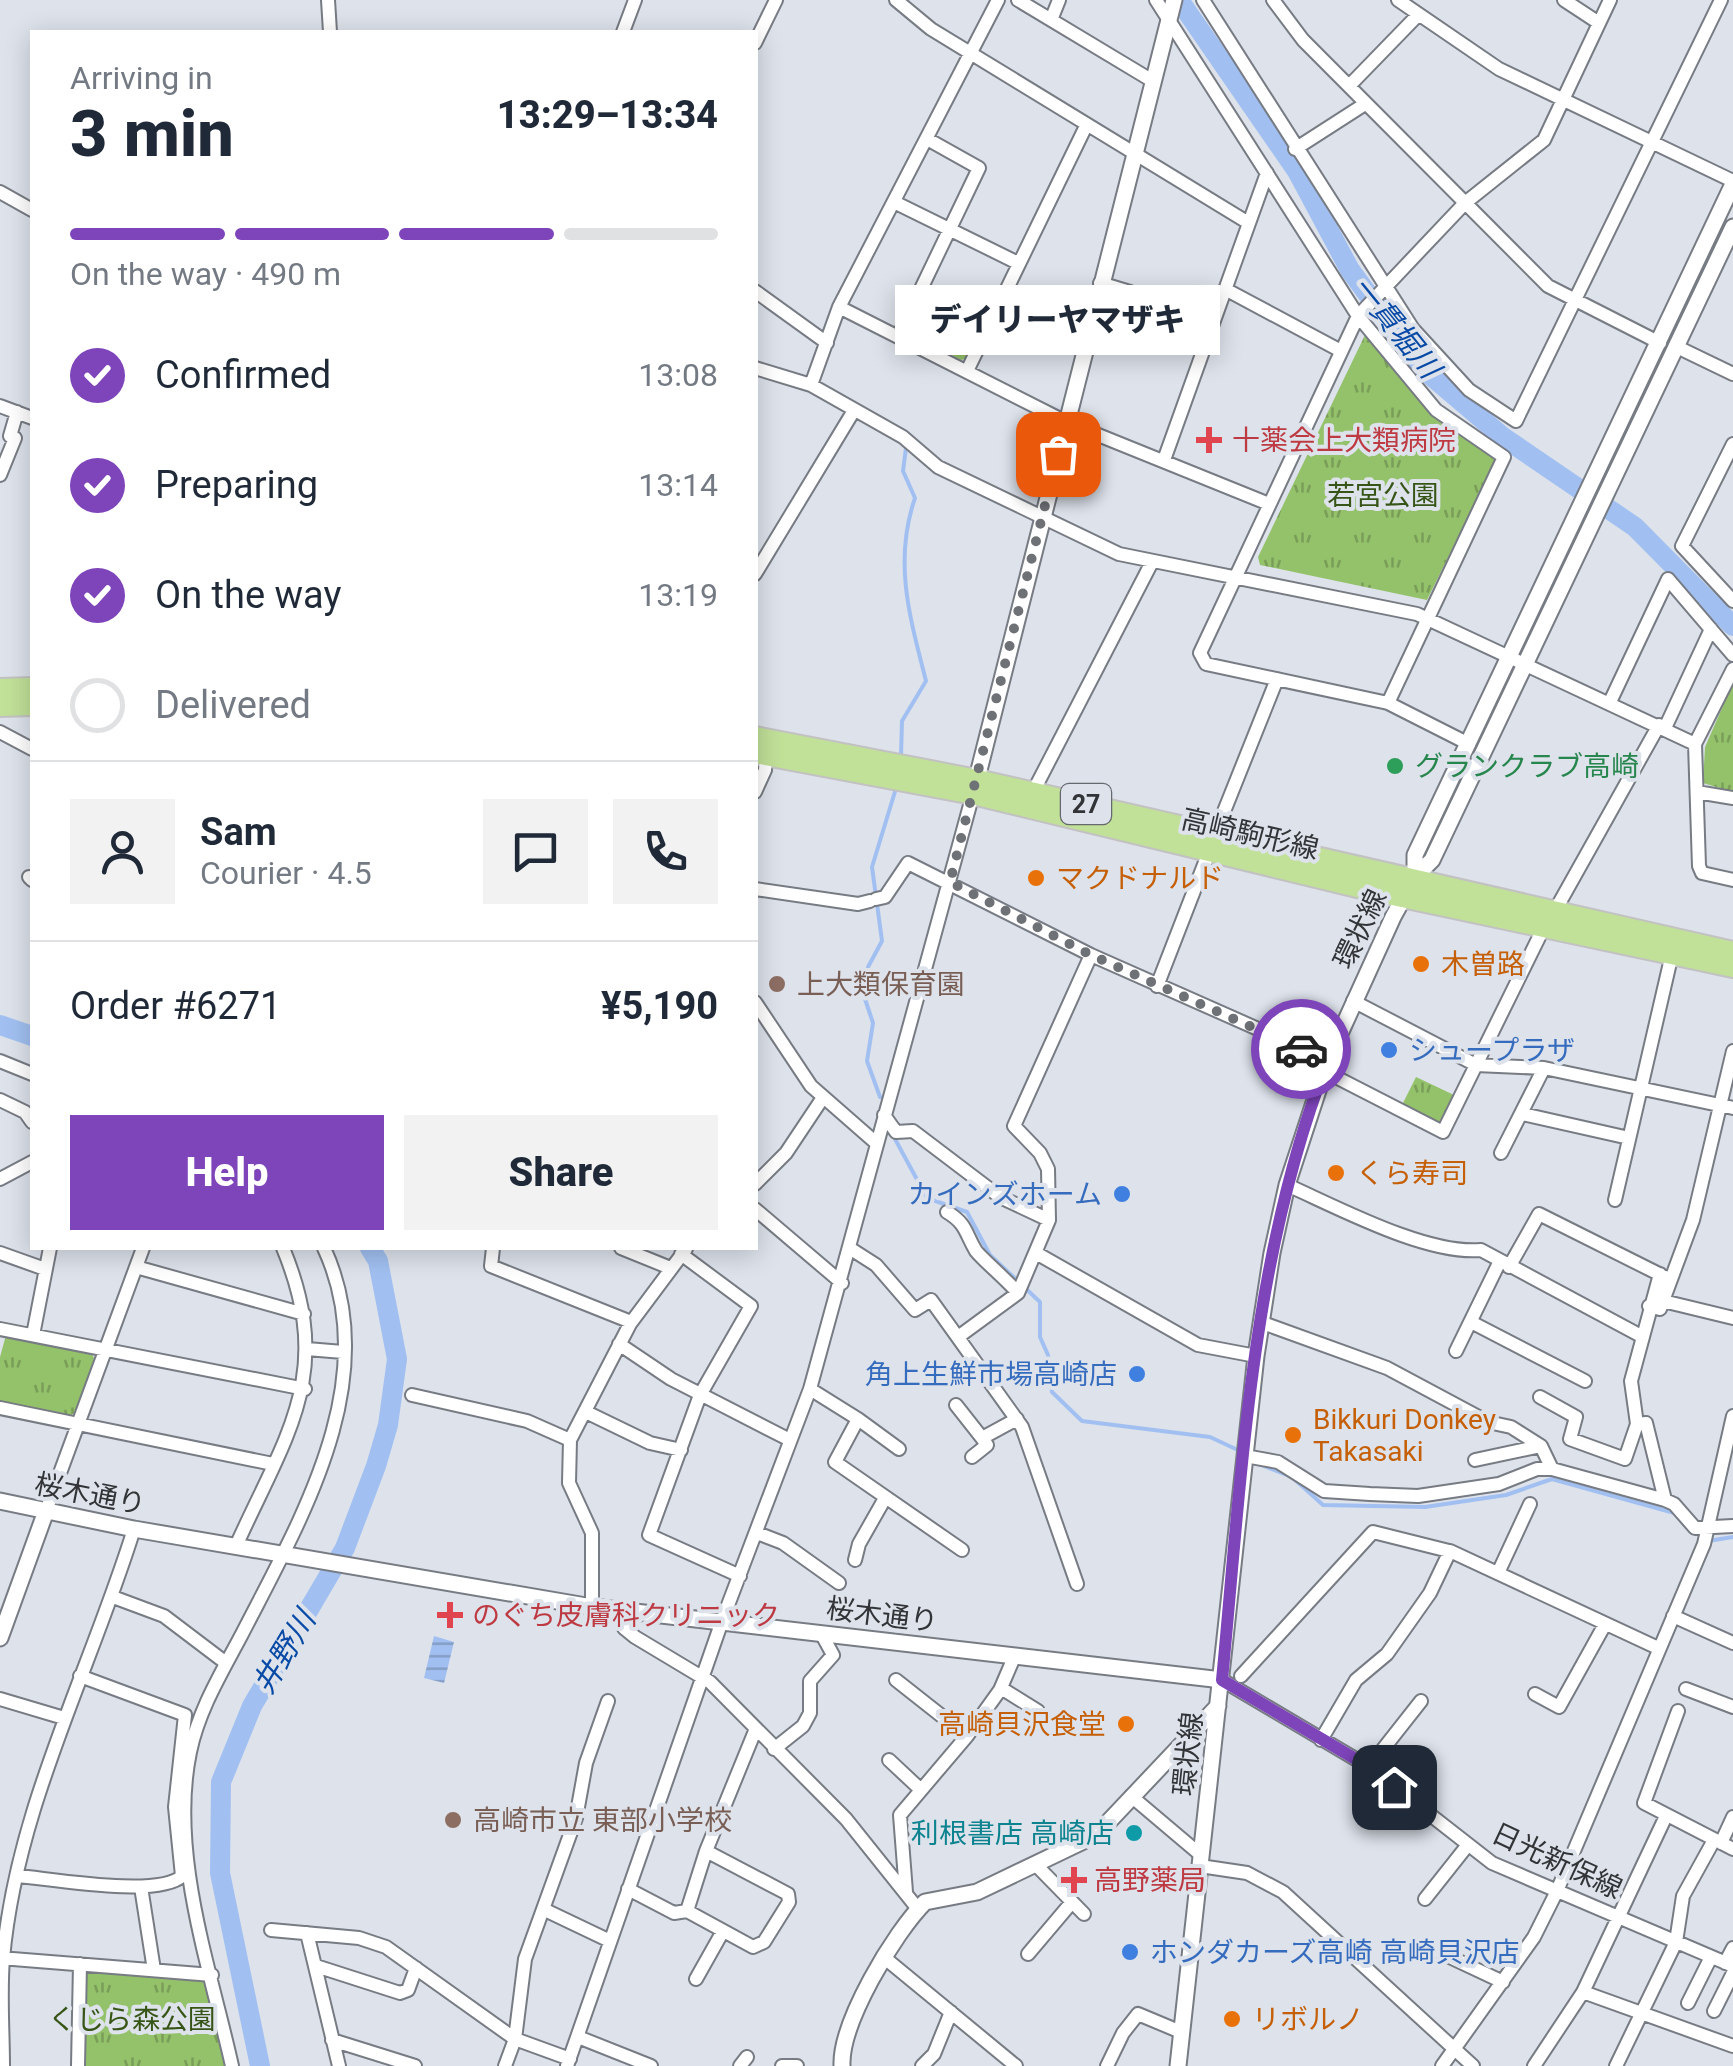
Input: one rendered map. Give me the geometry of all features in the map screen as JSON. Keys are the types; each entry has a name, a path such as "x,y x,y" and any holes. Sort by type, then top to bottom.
{"main road":[{"path":"0,688 30,688"},
{"path":"0,706 30,706"},
{"name":"高崎駒形線","path":"759,748 975,787 1212,843 1415,877 1672,954 1733,967"},
{"name":"高崎駒形線","path":"975,787 1032,792 1403,898 1551,918 1733,952"}],"street":[{"path":"328,0 330,30"},
{"path":"624,30 635,0"},
{"path":"758,37 776,0"},
{"path":"896,0 931,30 1246,222"},
{"path":"811,385 839,306 998,0"},
{"path":"1018,0 1152,80"},
{"path":"1051,20 1059,0"},
{"path":"1156,0 1170,11 1358,316 1436,410 1504,457 1388,702"},
{"path":"1203,0 1385,288 1441,364 1469,390 1516,421 1720,0"},
{"path":"1274,0 1303,40 1548,286 1733,374"},
{"path":"1398,0 1416,16 1499,69 1733,183 1668,344"},
{"path":"1564,0 1599,22"},
{"path":"1469,744 1388,702 1201,660 1200,653 1358,316 1465,203 1544,140 1610,0"},
{"path":"271,1930 374,1943 515,2039 569,2063 722,1621 810,1389 852,1249 875,1142 975,787 1170,11"},
{"path":"1349,86 1416,16"},
{"path":"1295,149 1365,104"},
{"path":"967,372 1086,126"},
{"path":"898,336 979,168 928,140"},
{"path":"1164,460 1246,222 1267,173"},
{"path":"0,192 30,209"},
{"path":"894,202 1018,263"},
{"path":"1668,344 1733,227"},
{"path":"1100,283 1130,292 1184,344 1204,350"},
{"path":"1226,289 1341,351"},
{"path":"758,293 827,343"},
{"path":"839,306 1066,422 1270,504"},
{"name":"環状線","path":"1178,2066 1260,1322 1287,1184 1326,1065 1352,1001 1403,898 1415,877 1432,860 1519,660 1668,344"},
{"path":"758,369 811,385 911,442 938,467 1119,554 1428,618 1696,744"},
{"path":"0,406 30,417"},
{"path":"0,475 16,438 10,436 16,412"},
{"path":"758,569 853,412"},
{"path":"1733,444 1727,474 1682,546 1733,601"},
{"path":"1032,792 1152,562"},
{"path":"1610,702 1668,579 1733,655"},
{"path":"758,888 858,904 885,897 908,863 1091,955 1326,1065 1443,1132 1551,918 1662,726 1712,629"},
{"name":"環状線","path":"1415,877 1414,856 1469,744 1519,660"},
{"path":"1733,669 1696,744 1699,866 1702,873 1733,880"},
{"path":"1157,986 1278,679"},
{"path":"0,732 30,748"},
{"path":"758,785 765,770 759,748"},
{"path":"1697,792 1733,798"},
{"path":"1615,1200 1672,954"},
{"path":"958,1337 1018,1293 1049,1220 1048,1169 1040,1153 1014,1126 1091,955"},
{"path":"1352,1001 1476,1065 1544,1068 1726,1107"},
{"path":"758,1007 777,1042 822,1098 875,1142"},
{"path":"1540,1398 1576,1417 1570,1439 1625,1459 1638,1424 1631,1381 1649,1306 1693,1220 1726,1107 1733,1051"},
{"path":"0,1062 30,1073"},
{"path":"1501,1152 1544,1068"},
{"path":"758,1181 786,1153 822,1098"},
{"path":"0,1100 30,1121"},
{"path":"1523,1114 1629,1138"},
{"path":"884,1115 896,1132 913,1131 1000,1197 1049,1220"},
{"path":"0,1179 30,1163"},
{"path":"1287,1184 1364,1220 1456,1250 1480,1250 1644,1337"},
{"path":"758,1212 842,1283"},
{"path":"947,1212 965,1223 977,1253 998,1268 1018,1293"},
{"path":"1456,1351 1504,1264 1539,1214 1666,1277"},
{"path":"852,1249 876,1265 915,1310 931,1300 1017,1419 1076,1584"},
{"path":"33,1336 50,1250"},
{"path":"0,1638 141,1250"},
{"path":"236,1546 305,1389 308,1350 304,1314 284,1250"},
{"path":"232,2066 188,1858 185,1780 197,1725 286,1553 333,1438 343,1352 338,1292 325,1250"},
{"path":"494,1250 491,1266 630,1322"},
{"path":"592,1606 592,1533 569,1484 570,1440 630,1322 668,1266 684,1251 751,1306 700,1395 650,1535 740,1576"},
{"path":"0,1253 46,1269"},
{"path":"649,1253 668,1266"},
{"path":"1036,1254 1198,1345 1256,1356"},
{"path":"136,1266 304,1314"},
{"path":"1649,1306 1660,1309 1666,1277"},
{"path":"1664,1300 1733,1318"},
{"path":"1260,1322 1387,1368 1542,1446 1552,1469"},
{"path":"1471,1322 1585,1380"},
{"path":"0,1329 305,1389"},
{"path":"619,1344 700,1395 790,1440"},
{"path":"308,1350 343,1352"},
{"path":"810,1389 899,1449"},
{"path":"412,1395 527,1421 570,1440"},
{"path":"956,1405 988,1445 972,1456"},
{"path":"0,1408 273,1464"},
{"path":"586,1412 650,1442 681,1450"},
{"path":"1442,2066 1503,1982 1557,1891 1707,1528 1733,1416"},
{"path":"858,1419 835,1462 884,1500 962,1550"},
{"path":"982,1438 1017,1419"},
{"path":"1638,1424 1646,1423 1655,1443 1665,1500"},
{"path":"1475,1460 1542,1446"},
{"path":"1246,1456 1278,1462 1324,1491 1370,1494 1418,1496 1498,1484 1537,1470 1552,1469 1665,1500 1674,1504 1695,1528 1733,1526"},
{"path":"855,1560 859,1544 884,1500"},
{"name":"桜木通り","path":"0,1501 134,1529 616,1610 1222,1680"},
{"path":"1498,1573 1530,1504"},
{"path":"3,2066 2,1958 18,1876 64,1718 134,1529"},
{"path":"757,1532 783,1543 839,1582"},
{"path":"1241,1676 1373,1532 1448,1552 1658,1648"},
{"path":"1321,1740 1356,1680 1392,1648 1430,1593 1448,1552"},
{"path":"112,1597 164,1616 226,1664"},
{"path":"616,1610 624,1628 635,1637 702,1677 846,1819 918,1909"},
{"path":"1673,1616 1733,1643"},
{"path":"1535,1694 1560,1707 1604,1626"},
{"path":"774,1750 803,1726 810,1713 810,1682 832,1655 822,1633"},
{"path":"907,1895 900,1815 1001,1688 1015,1655"},
{"path":"18,1876 141,1887 176,1882 182,1876 176,1779 188,1720 185,1715 80,1676"},
{"path":"896,1680 966,1736"},
{"name":"日光新保線","path":"1222,1680 1369,1767 1492,1863 1726,1965"},
{"path":"1001,1688 1038,1711"},
{"path":"1686,1689 1733,1707"},
{"path":"0,1698 64,1718"},
{"path":"1369,1767 1421,1700"},
{"path":"505,2066 515,2039 525,1958 576,1818 586,1764 608,1701"},
{"path":"842,2066 841,2049 850,2021 918,1909 933,1900 977,1892 1096,1835 1218,1706"},
{"path":"1678,1711 1644,1803 1723,1844"},
{"path":"687,1912 706,1852 755,1731"},
{"path":"889,1760 920,1789"},
{"path":"1130,1796 1201,1862 1247,1873 1283,1892 1473,2066"},
{"path":"1534,2066 1582,1992 1666,1816"},
{"path":"1616,2066 1676,1942 1683,1896 1723,1844 1733,1818"},
{"path":"1425,1900 1468,1846"},
{"path":"628,1890 674,1913 687,1912 754,1947 764,1942 789,1902 788,1894 706,1852"},
{"path":"1036,1864 1084,1914"},
{"path":"141,1887 154,1970"},
{"path":"1028,1954 1072,1902"},
{"path":"544,1910 610,1941"},
{"path":"696,1979 723,1931"},
{"path":"308,1934 339,2066"},
{"path":"1714,2011 1733,1948"},
{"path":"1436,1950 1503,1982"},
{"path":"2,1958 212,1976"},
{"path":"886,1959 1016,2066"},
{"path":"78,2066 80,1964"},
{"path":"1688,2003 1726,1965"},
{"path":"316,1966 400,1993 408,1990 416,1968"},
{"path":"1582,1992 1733,2046"},
{"path":"922,2066 934,2054 951,2012"},
{"path":"1107,2066 1123,2033 1138,2014 1181,2032"},
{"path":"578,2037 650,2066"},
{"path":"332,2040 415,2066"},
{"path":"782,2066 797,2066"}],"green space":[{"path":"923,291 985,320 968,358 961,360 908,332"},
{"name":"若宮公園","path":"1366,333 1432,413 1498,457 1427,600 1260,565 1258,557"},
{"path":"1733,683 1733,792 1703,783 1705,747"},
{"path":"1416,1077 1454,1095 1438,1125 1401,1107"},
{"path":"6,1335 90,1351 94,1358 76,1412 68,1417 0,1401 0,1357"},
{"name":"くじら森公園","path":"92,1971 207,1982 226,2066 84,2066 87,1974"}],"water":[{"path":"434,1636 454,1642 444,1683 424,1678"}],"waterway":[{"name":"一貫堀川","path":"1179,0 1297,171 1350,270 1423,369 1503,437 1635,527 1733,626"},
{"path":"901,756 902,721 926,681 906,590 905,545 915,498 903,471 906,448"},
{"path":"880,1097 867,1061 873,1023 864,996 868,967 882,941 872,867 897,785"},
{"name":"井野川","path":"0,1025 30,1035"},
{"path":"895,1139 927,1198 967,1212 990,1255 1040,1302 1040,1337 1048,1355 1052,1392 1082,1421 1210,1437 1240,1451"},
{"name":"井野川","path":"260,2066 220,1873 221,1782 252,1706 345,1548 388,1425 397,1359 378,1261 371,1250"},
{"path":"1256,1463 1292,1477 1323,1505 1425,1507 1506,1495 1552,1479 1678,1514"},
{"path":"1708,1541 1733,1537"}],"way so far":[{"path":"1058,454 950,882 1091,955 1301,1049"}],"place":[{"name":"十薬会上大類病院","path":"1209,440"},
{"name":"デイリーヤマザキ","path":"1058,454"},
{"name":"グランクラブ高崎","path":"1395,766"},
{"name":"マクドナルド","path":"1036,878"},
{"name":"木曽路","path":"1421,964"},
{"name":"上大類保育園","path":"777,984"},
{"name":"シュープラザ","path":"1389,1050"},
{"name":"くら寿司","path":"1336,1173"},
{"name":"カインズホーム","path":"1122,1194"},
{"name":"角上生鮮市場高崎店","path":"1137,1374"},
{"name":"Bikkuri Donkey Takasaki","path":"1293,1435"},
{"name":"のぐち皮膚科クリニック","path":"450,1615"},
{"name":"高崎貝沢食堂","path":"1126,1724"},
{"name":"高崎市立 東部小学校","path":"453,1820"},
{"name":"利根書店 高崎店","path":"1134,1833"},
{"name":"高野薬局","path":"1074,1880"},
{"name":"ホンダカーズ高崎 高崎貝沢店","path":"1130,1952"},
{"name":"リボルノ","path":"1232,2019"}],"route":[{"path":"1301,1049 1328,1060 1287,1184 1260,1322 1222,1680 1369,1767 1394,1787"}]}
